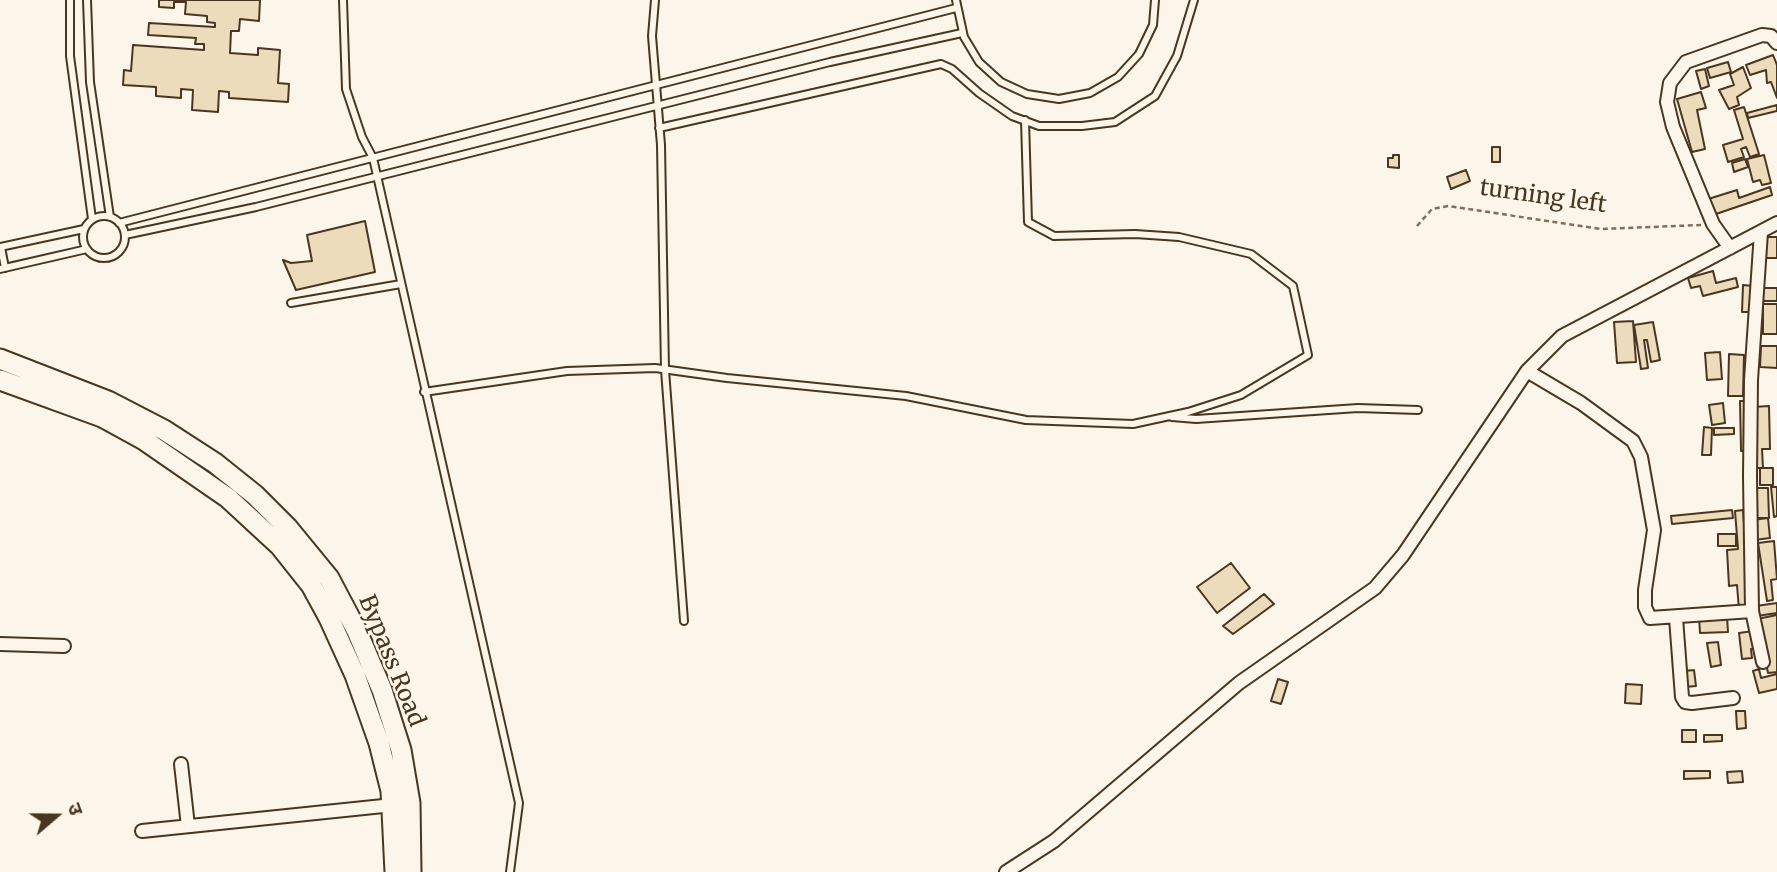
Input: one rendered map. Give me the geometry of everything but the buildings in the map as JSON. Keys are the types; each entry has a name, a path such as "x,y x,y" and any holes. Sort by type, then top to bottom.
{"main road":[{"name":"Bypass Road","path":"0,359 108,401 163,430 215,463 280,520 321,568 357,631 382,690 401,750 410,803 411,872"},
{"name":"Bypass Road","path":"0,380 102,417 144,440 228,498 280,546 311,585 355,675 379,743 393,804 394,872"}],"street":[{"path":"1730,248 1713,224 1673,127 1667,102 1670,83 1686,62 1749,38 1771,36 1777,43"},
{"path":"1006,872 1054,841 1238,683 1375,588 1403,555 1527,371 1562,336 1777,223"},
{"path":"1760,232 1751,380 1752,611 1763,662"},
{"path":"1527,371 1581,403 1633,441 1641,457 1654,530 1646,580 1647,614 1658,619 1752,611"},
{"path":"1676,618 1682,697 1685,702 1733,698"},
{"path":"0,644 64,646"},
{"path":"181,764 188,826"},
{"path":"142,831 393,804"}],"lane":[{"path":"71,0 70,56 92,219"},
{"path":"87,0 90,82 110,217"},
{"path":"343,0 346,89 373,158 424,392 506,734 519,803 510,872"},
{"path":"655,0 652,36 659,128 665,370 684,621"},
{"path":"956,0 962,33 979,62 1001,82 1027,94 1059,99 1090,93 1118,77 1139,54 1153,25 1155,0"},
{"path":"659,128 941,64 953,69 979,93 1012,116 1039,125 1082,126 1115,122 1155,96 1177,56 1194,0"},
{"path":"119,223 956,8"},
{"path":"125,235 294,197 657,108 830,62 962,33"},
{"path":"424,392 566,371 665,370 906,396 1026,420 1133,424 1241,395 1308,355 1293,286 1251,254 1179,237 1135,233 1054,236 1028,222 1025,120"},
{"path":"291,179 294,197"},
{"path":"84,229 87,249 97,257 111,257 121,248 125,235 119,223 110,217 92,219 84,229 0,247 3,268 87,249"},
{"path":"292,303 401,284"},
{"path":"1167,417 1196,419 1358,408 1418,410"}],"path":[{"name":"turning left","path":"1417,226 1432,209 1448,206 1601,229 1713,224"}]}
